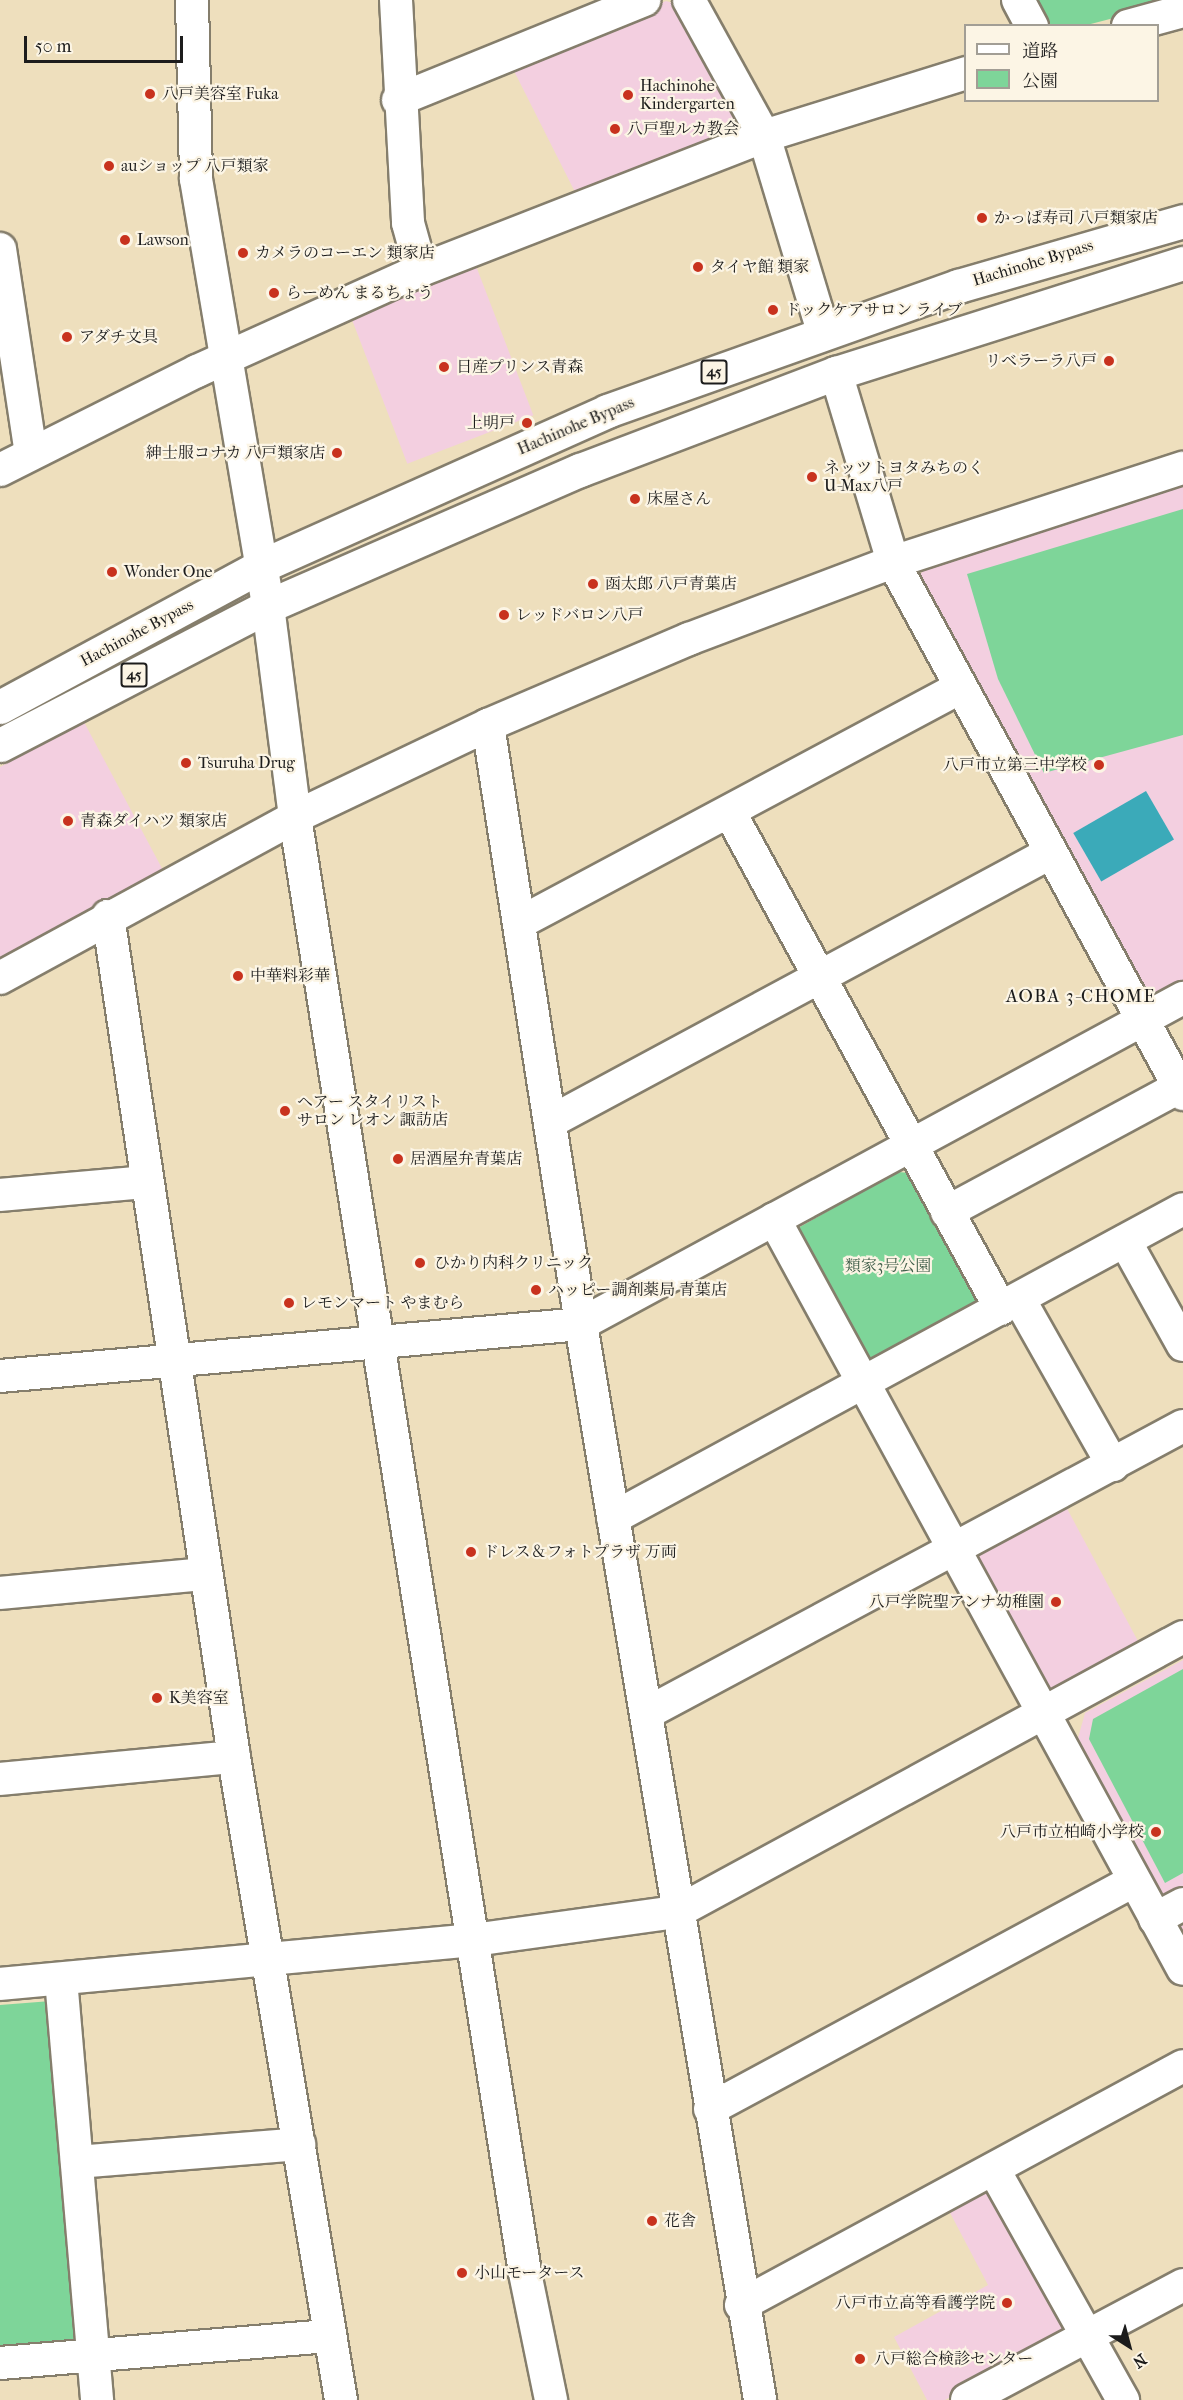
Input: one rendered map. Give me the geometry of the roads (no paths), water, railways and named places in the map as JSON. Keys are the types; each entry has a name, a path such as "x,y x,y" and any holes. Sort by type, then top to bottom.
{"highway":[{"name":"Hachinohe Bypass","path":"0,707 261,566 606,411 823,332 958,286 1183,221"},
{"name":"45","path":"0,745 268,606 580,470 836,372 1183,263"}],"street":[{"path":"192,0 196,179 223,359 268,606 295,817 525,2273 551,2400"},
{"path":"396,0 398,100 408,223 421,270"},
{"path":"398,100 644,0"},
{"path":"688,0 764,136 823,332"},
{"path":"1018,0 1031,24"},
{"path":"1135,24 1183,11"},
{"path":"0,470 223,359 421,270 764,136 964,74"},
{"path":"0,249 3,309 31,453"},
{"path":"836,372 893,562 1050,853 1182,1089 947,1212"},
{"path":"0,978 108,916 295,817 488,725 689,639 893,562 1183,468"},
{"path":"521,922 730,813 960,688"},
{"path":"488,725 521,922 581,1324 647,1713 741,2305 760,2400"},
{"path":"730,813 947,1212 1010,1304 1113,1465"},
{"path":"550,1122 1050,853"},
{"path":"108,916 145,1182 234,1757 341,2400"},
{"path":"0,1376 581,1324 1183,998"},
{"path":"0,1195 145,1182"},
{"path":"613,1518 1183,1209"},
{"path":"774,1220 1183,1969"},
{"path":"1125,1241 1183,1345"},
{"path":"647,1713 1183,1426"},
{"path":"0,1593 206,1574"},
{"path":"0,1984 474,1940 677,1912 1183,1637"},
{"path":"0,1779 234,1757"},
{"path":"710,2109 1134,1881"},
{"path":"1155,1919 1183,1904"},
{"path":"61,1978 97,2400"},
{"path":"741,2305 1183,2066"},
{"path":"77,2162 299,2144"},
{"path":"994,2170 1086,2338 1123,2400"},
{"path":"968,2400 1183,2284"},
{"path":"0,2363 329,2336"}],"water":[{"path":"1146,791 1174,839 1101,881 1073,833"}],"place":[{"name":"八戸美容室 Fuka","path":"150,94"},
{"name":"Hachinohe Kindergarten","path":"628,95"},
{"name":"八戸聖ルカ教会","path":"615,129"},
{"name":"auショップ 八戸類家","path":"109,166"},
{"name":"かっぱ寿司 八戸類家店","path":"982,218"},
{"name":"Lawson","path":"125,240"},
{"name":"カメラのコーエン 類家店","path":"243,253"},
{"name":"タイヤ館 類家","path":"698,267"},
{"name":"らーめん まるちょう","path":"274,293"},
{"name":"ドックケアサロン ライブ","path":"773,310"},
{"name":"アダチ文具","path":"67,337"},
{"name":"リベラーラ八戸","path":"1109,361"},
{"name":"日産プリンス青森","path":"444,367"},
{"name":"上明戸","path":"527,423"},
{"name":"紳士服コナカ 八戸類家店","path":"337,453"},
{"name":"ネッツトヨタみちのく U-Max八戸","path":"812,477"},
{"name":"床屋さん","path":"635,499"},
{"name":"Wonder One","path":"112,572"},
{"name":"函太郎 八戸青葉店","path":"593,584"},
{"name":"レッドバロン八戸","path":"504,615"},
{"name":"Tsuruha Drug","path":"186,763"},
{"name":"八戸市立第三中学校","path":"1099,765"},
{"name":"青森ダイハツ 類家店","path":"68,821"},
{"name":"中華料彩華","path":"238,976"},
{"name":"ヘアー スタイリスト サロン レオン 諏訪店","path":"285,1111"},
{"name":"居酒屋弁青葉店","path":"398,1159"},
{"name":"ひかり内科クリニック","path":"420,1263"},
{"name":"ハッピー調剤薬局 青葉店","path":"536,1290"},
{"name":"レモンマート やまむら","path":"289,1303"},
{"name":"ドレス＆フォトプラザ 万両","path":"471,1552"},
{"name":"八戸学院聖アンナ幼稚園","path":"1056,1602"},
{"name":"K美容室","path":"157,1698"},
{"name":"八戸市立柏崎小学校","path":"1156,1832"},
{"name":"花舎","path":"652,2221"},
{"name":"小山モータース","path":"462,2273"},
{"name":"八戸市立高等看護学院","path":"1007,2303"},
{"name":"八戸総合検診センター","path":"860,2359"}],"district":[{"name":"AOBA 3-CHOME","path":"1081,997"}],"park label":[{"name":"類家3号公園","path":"888,1266"}]}
